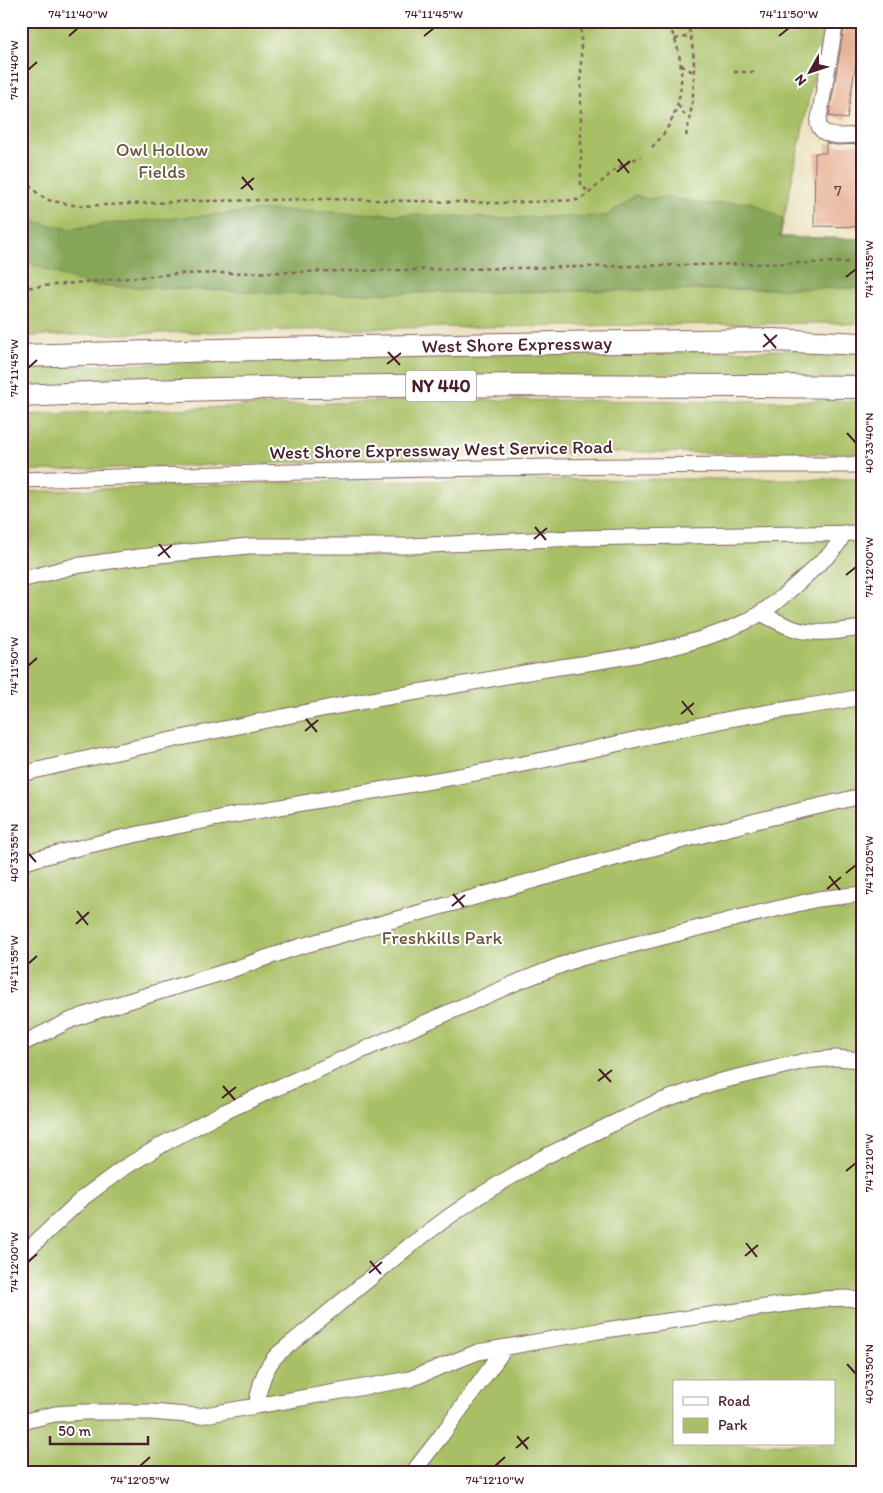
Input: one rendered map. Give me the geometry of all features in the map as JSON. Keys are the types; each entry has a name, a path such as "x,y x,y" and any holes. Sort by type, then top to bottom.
{"highway":[{"path":"773,340 862,338"},
{"name":"West Shore Expressway","path":"21,356 324,347 773,340 862,344"},
{"name":"NY 440","path":"21,396 550,384 862,387"}],"street":[{"path":"838,21 835,26 818,124 826,135 862,135"},
{"name":"West Shore Expressway West Service Road","path":"21,480 562,466 862,465"},
{"path":"21,580 74,566 139,557 249,546 410,546 575,538 862,532"},
{"path":"21,774 103,754 323,709 675,647 743,623 760,613 830,554 844,533"},
{"path":"760,613 794,629 813,632 835,632 862,628"},
{"path":"21,863 82,846 143,833 529,763 732,719 862,697"},
{"path":"21,1044 71,1020 102,1009 352,931 527,884 592,864 756,821 862,796"},
{"path":"21,1256 90,1192 122,1169 165,1143 255,1098 527,978 577,960 738,918 818,899 862,894"},
{"path":"256,1406 264,1373 270,1362 278,1354 408,1247 447,1218 519,1171 638,1111 713,1083 788,1064 820,1059 862,1060"},
{"path":"21,1422 55,1414 85,1412 150,1412 199,1416 410,1379 478,1352 598,1331 822,1299 848,1298 862,1302"},
{"path":"413,1472 505,1348"}],"path":[{"path":"581,21 581,184 590,193"},
{"path":"652,147 664,133 678,105 680,96 682,65 675,39 666,21"},
{"path":"686,136 690,117 694,73 691,36 687,21"},
{"path":"675,39 691,36"},
{"path":"21,57 23,83 21,101"},
{"path":"682,65 694,73"},
{"path":"734,72 758,72"},
{"path":"678,105 684,114 690,117"},
{"path":"21,171 39,195 48,200 78,206 198,201 327,199 499,203 583,198 617,168 641,156"},
{"path":"21,288 173,274 862,262"}],"green space":[{"name":"Owl Hollow Fields","path":"21,21 825,21 780,237 862,239 862,324 398,328 21,336"},
{"path":"636,195 648,199 665,197 706,204 751,202 783,219 780,237 862,239 862,288 302,294 88,285 21,260 21,224 33,221 69,229 268,210 495,218 606,216"},
{"path":"784,350 862,352 862,377 21,391 21,368 309,358"},
{"path":"408,400 862,401 862,454 631,452 21,471 21,415"},
{"name":"Freshkills Park","path":"862,479 862,1472 21,1472 21,492 277,482"}],"building":[{"path":"854,21 862,21 862,44 859,43 847,119 829,116 844,29 853,30"},
{"path":"826,143 836,145 862,144 862,227 814,226 815,153 826,153"}]}
